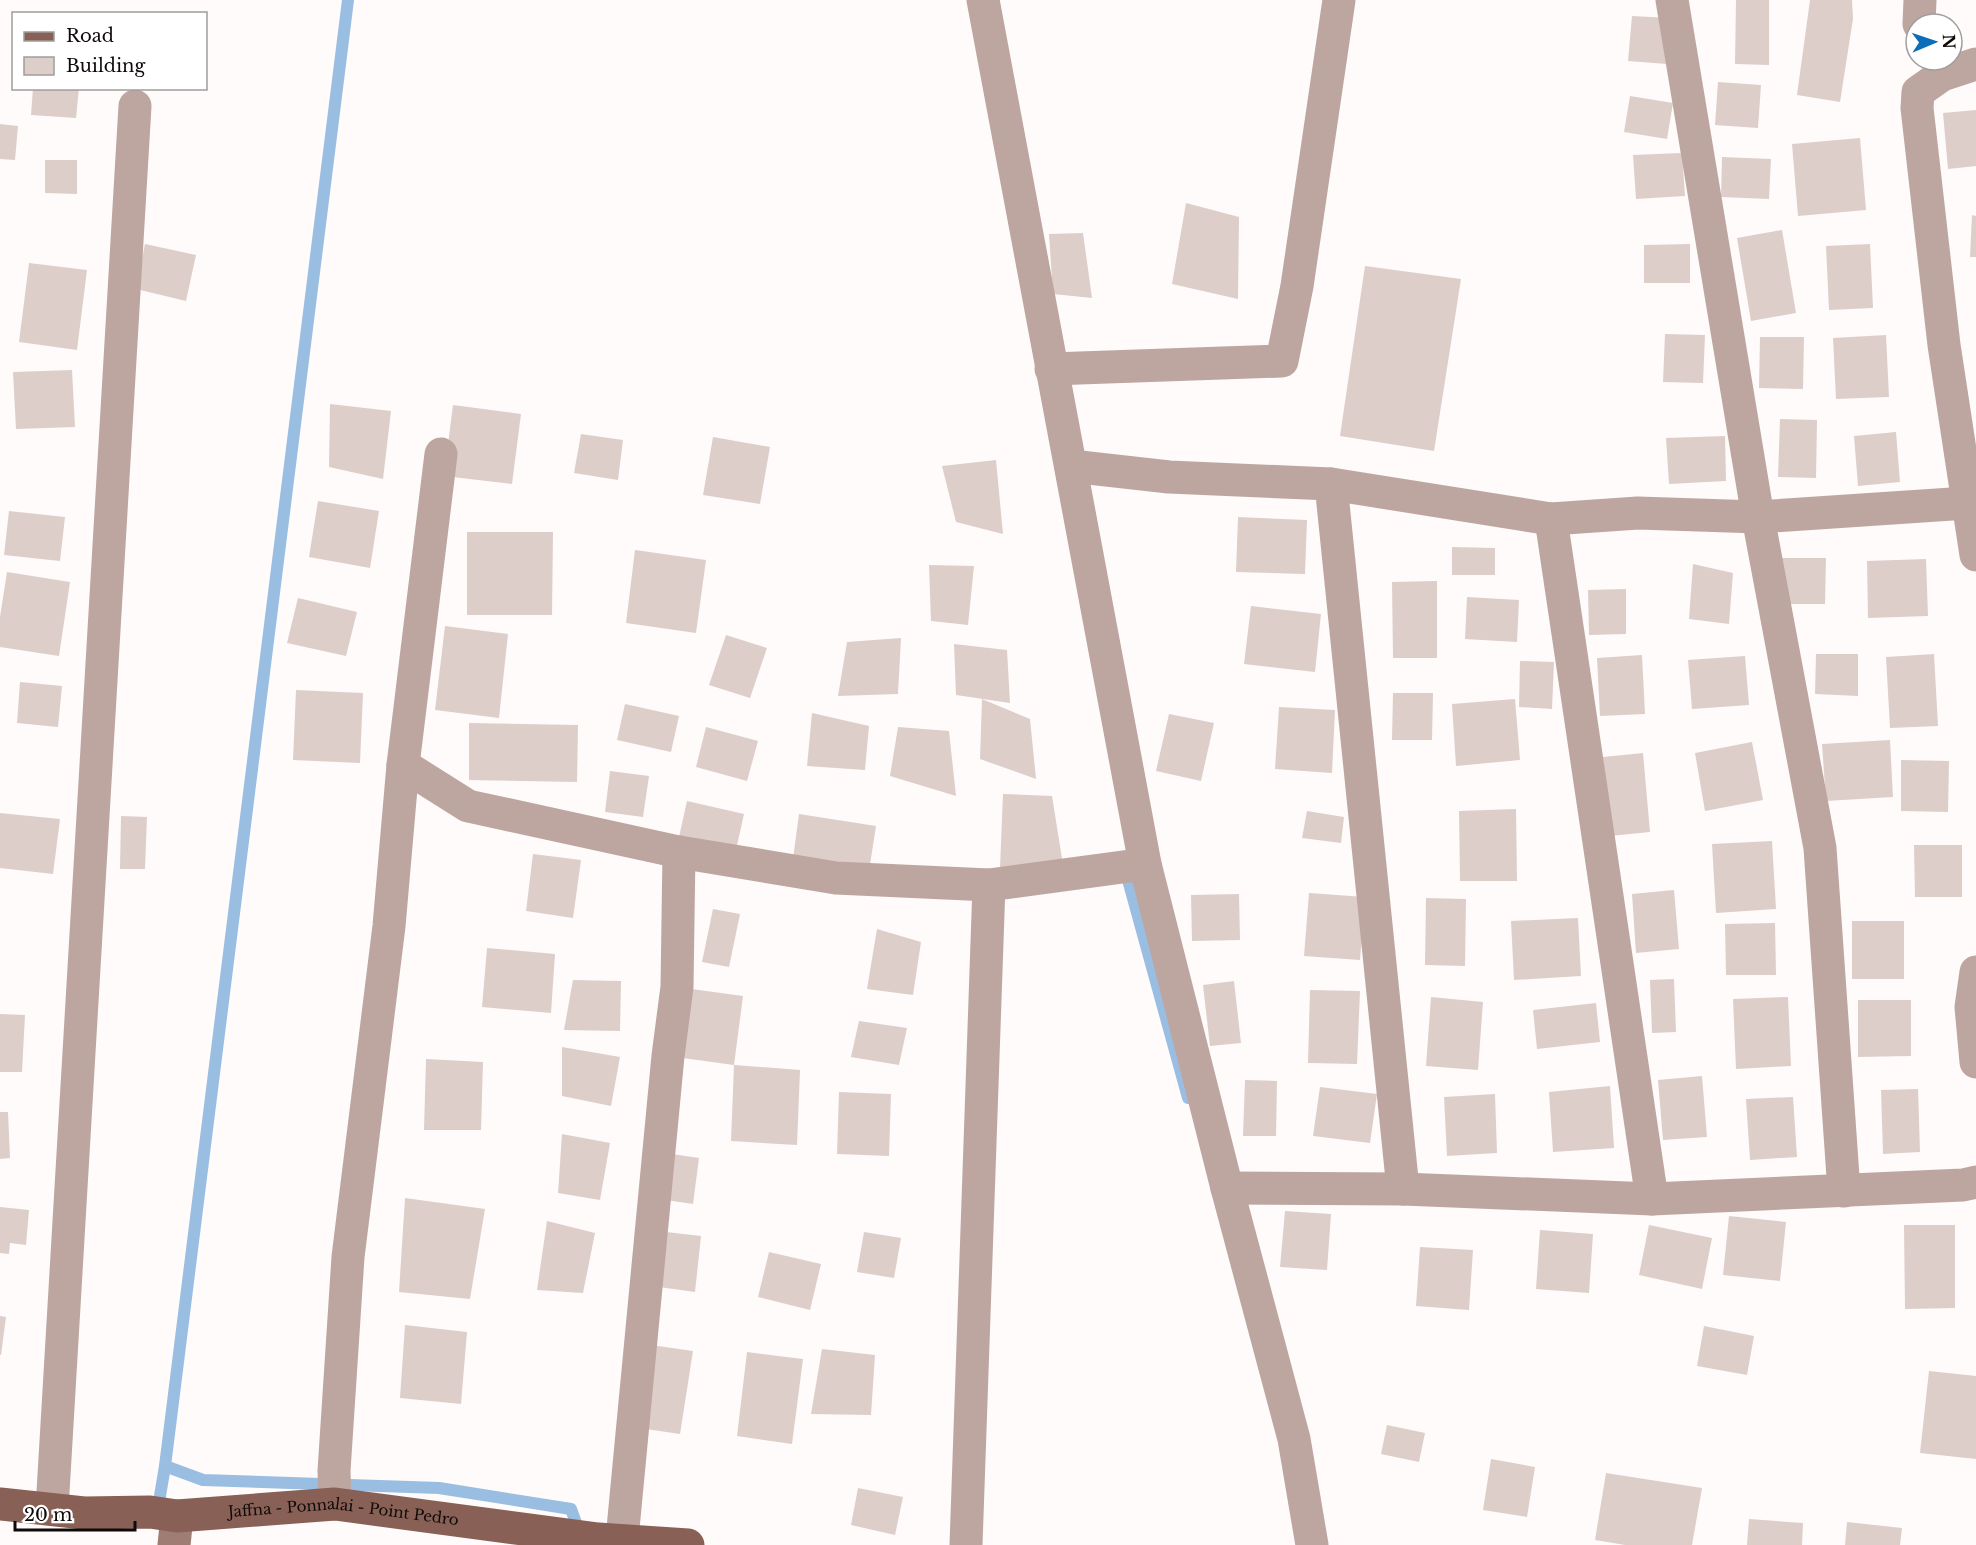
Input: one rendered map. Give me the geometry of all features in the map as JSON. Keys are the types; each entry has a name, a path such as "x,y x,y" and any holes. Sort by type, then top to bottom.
{"main road":[{"name":"Jaffna - Ponnalai - Point Pedro","path":"0,1504 84,1513 150,1512 175,1530 335,1504 554,1538 610,1539 688,1545"}],"street":[{"path":"983,0 1145,864 1227,1188 1294,1439 1312,1545"},
{"path":"1051,369 1282,360 1299,274 1339,0"},
{"path":"1672,0 1758,516 1820,848 1844,1191"},
{"path":"1918,92 1942,75 1976,64"},
{"path":"1919,72 1917,108 1944,345 1976,555"},
{"path":"52,1509 135,106"},
{"path":"335,1504 334,1472 348,1257 389,926 403,765 441,454"},
{"path":"1071,466 1169,477 1331,484 1551,519 1638,513 1758,516 1967,503"},
{"path":"1331,484 1403,1189"},
{"path":"1551,519 1652,1199"},
{"path":"403,765 468,806 679,852 836,878 989,885 1145,864"},
{"path":"610,1539 676,987 679,852"},
{"path":"966,1545 989,885"},
{"path":"1976,972 1971,1007 1976,1062"},
{"path":"1227,1188 1403,1189 1652,1199 1963,1185 1976,1182"}],"building":[{"path":"1736,0 1769,0 1769,65 1735,64"},
{"path":"1810,0 1852,0 1853,19 1840,102 1797,95"},
{"path":"1632,16 1670,18 1667,64 1628,61"},
{"path":"1718,82 1761,85 1758,128 1715,125"},
{"path":"33,90 79,90 76,118 31,115"},
{"path":"1630,96 1673,103 1667,139 1624,132"},
{"path":"1976,110 1976,166 1948,169 1943,113"},
{"path":"0,124 18,126 15,160 0,159"},
{"path":"1860,138 1866,210 1798,216 1792,144"},
{"path":"1682,153 1685,196 1636,199 1633,155"},
{"path":"1722,157 1771,159 1769,199 1721,197"},
{"path":"45,160 77,160 77,194 45,193"},
{"path":"1186,203 1239,217 1238,299 1172,284"},
{"path":"1972,215 1976,216 1976,257 1970,257"},
{"path":"1782,230 1796,313 1751,321 1737,238"},
{"path":"1083,233 1092,298 1053,294 1049,234"},
{"path":"145,244 196,255 186,301 136,289"},
{"path":"1690,244 1690,283 1644,283 1644,245"},
{"path":"1870,244 1873,308 1829,310 1826,246"},
{"path":"29,263 87,270 77,350 19,342"},
{"path":"1365,266 1461,279 1434,451 1340,436"},
{"path":"1665,334 1705,335 1703,383 1663,382"},
{"path":"1886,335 1889,397 1836,399 1833,338"},
{"path":"1760,337 1804,337 1803,389 1759,388"},
{"path":"72,370 75,427 16,429 13,372"},
{"path":"330,404 391,411 383,479 329,467"},
{"path":"453,405 521,414 512,484 444,476"},
{"path":"1780,419 1817,420 1816,478 1778,477"},
{"path":"1896,432 1900,482 1858,486 1854,436"},
{"path":"581,434 623,440 618,480 574,473"},
{"path":"1725,436 1726,481 1669,484 1666,438"},
{"path":"713,437 770,447 760,504 703,495"},
{"path":"996,460 1003,534 956,522 942,466"},
{"path":"318,501 379,511 370,568 309,557"},
{"path":"9,511 65,517 60,561 4,555"},
{"path":"1238,517 1307,520 1305,574 1236,572"},
{"path":"467,532 553,532 552,615 467,615"},
{"path":"1452,547 1495,548 1495,575 1452,575"},
{"path":"635,550 706,560 696,633 626,623"},
{"path":"1782,558 1826,558 1825,604 1781,604"},
{"path":"1926,559 1928,616 1868,618 1867,561"},
{"path":"1693,564 1733,573 1729,624 1689,619"},
{"path":"929,565 974,566 968,625 931,621"},
{"path":"7,572 70,582 59,656 0,647 0,617"},
{"path":"1437,581 1437,658 1393,658 1392,582"},
{"path":"1626,589 1626,634 1589,635 1588,590"},
{"path":"1467,597 1519,600 1517,642 1465,639"},
{"path":"298,598 357,612 346,656 287,643"},
{"path":"1251,606 1321,614 1315,672 1244,664"},
{"path":"445,626 508,634 499,718 435,710"},
{"path":"726,635 767,648 750,698 709,685"},
{"path":"901,638 898,694 838,696 847,642"},
{"path":"954,644 1007,650 1010,703 956,695"},
{"path":"1816,654 1858,654 1858,696 1815,694"},
{"path":"1934,654 1938,726 1890,728 1886,657"},
{"path":"1642,655 1645,714 1600,716 1597,658"},
{"path":"1745,656 1749,705 1692,709 1688,660"},
{"path":"1520,661 1554,662 1552,709 1519,707"},
{"path":"20,682 62,686 58,727 17,723"},
{"path":"296,690 363,693 360,763 293,760"},
{"path":"1393,693 1433,693 1432,740 1392,740"},
{"path":"982,699 1030,719 1036,779 980,759"},
{"path":"1515,699 1520,760 1456,766 1452,704"},
{"path":"625,704 679,716 671,752 617,740"},
{"path":"1279,707 1335,710 1332,773 1275,769"},
{"path":"812,713 869,726 865,770 807,766"},
{"path":"1169,714 1214,723 1201,781 1156,771"},
{"path":"469,723 578,725 577,782 469,780"},
{"path":"706,727 758,741 747,781 696,767"},
{"path":"898,727 949,731 956,796 890,776"},
{"path":"1890,740 1893,797 1826,801 1822,744"},
{"path":"1752,742 1763,800 1705,811 1695,753"},
{"path":"1643,753 1650,832 1610,836 1603,757"},
{"path":"1901,760 1949,761 1948,812 1901,811"},
{"path":"610,771 649,776 643,817 605,812"},
{"path":"1003,794 1052,796 1064,871 1000,868"},
{"path":"687,801 744,814 736,850 679,837"},
{"path":"1516,809 1517,881 1460,881 1459,811"},
{"path":"1307,811 1344,817 1341,843 1302,838"},
{"path":"0,813 60,819 53,874 0,868"},
{"path":"799,814 876,826 869,871 793,859"},
{"path":"121,816 147,817 145,869 120,869"},
{"path":"1772,841 1776,909 1716,913 1712,844"},
{"path":"1914,845 1962,845 1962,897 1915,897"},
{"path":"533,854 581,860 573,918 526,911"},
{"path":"1674,890 1679,949 1636,953 1632,894"},
{"path":"1309,893 1365,897 1360,960 1304,956"},
{"path":"1239,894 1240,940 1192,941 1191,895"},
{"path":"1426,898 1466,899 1465,966 1425,965"},
{"path":"713,909 740,914 729,967 702,962"},
{"path":"1578,918 1581,976 1514,980 1511,921"},
{"path":"1852,921 1904,921 1904,979 1852,979"},
{"path":"1775,923 1776,975 1726,975 1725,924"},
{"path":"877,929 921,942 913,995 867,989"},
{"path":"487,948 555,954 551,1013 482,1007"},
{"path":"1674,979 1676,1032 1652,1033 1650,980"},
{"path":"573,980 621,981 620,1031 564,1030"},
{"path":"1234,981 1241,1043 1210,1046 1203,985"},
{"path":"677,987 743,996 734,1065 668,1056"},
{"path":"1310,990 1360,991 1357,1064 1308,1063"},
{"path":"1431,997 1483,1002 1478,1070 1426,1066"},
{"path":"1788,997 1791,1066 1736,1069 1733,999"},
{"path":"1858,1000 1911,1000 1911,1056 1858,1057"},
{"path":"1596,1003 1600,1042 1537,1049 1533,1010"},
{"path":"0,1014 25,1015 22,1072 0,1072"},
{"path":"859,1021 907,1028 899,1065 851,1057"},
{"path":"562,1047 620,1057 611,1106 562,1096"},
{"path":"426,1059 483,1062 481,1130 424,1130"},
{"path":"734,1065 800,1070 797,1145 731,1141"},
{"path":"1702,1076 1707,1137 1663,1140 1658,1080"},
{"path":"1245,1080 1277,1081 1276,1136 1243,1136"},
{"path":"1610,1086 1614,1148 1553,1152 1549,1092"},
{"path":"1320,1087 1377,1094 1370,1143 1313,1136"},
{"path":"1918,1089 1920,1152 1883,1154 1881,1090"},
{"path":"839,1092 891,1094 889,1156 837,1154"},
{"path":"1495,1094 1497,1153 1447,1156 1444,1097"},
{"path":"1793,1097 1797,1157 1750,1160 1746,1099"},
{"path":"0,1112 8,1112 10,1158 0,1159"},
{"path":"562,1134 610,1143 600,1200 558,1193"},
{"path":"665,1153 699,1158 693,1204 659,1199"},
{"path":"405,1198 485,1209 470,1299 399,1292"},
{"path":"0,1207 29,1210 26,1245 10,1243 9,1254 0,1253"},
{"path":"1285,1211 1331,1214 1327,1270 1280,1267"},
{"path":"1729,1216 1786,1222 1780,1281 1723,1275"},
{"path":"547,1221 595,1233 583,1293 537,1290"},
{"path":"1649,1225 1712,1238 1702,1289 1639,1275"},
{"path":"1904,1225 1955,1225 1955,1308 1905,1309"},
{"path":"1540,1230 1593,1234 1589,1293 1536,1289"},
{"path":"666,1232 701,1236 695,1292 659,1287"},
{"path":"864,1232 901,1238 894,1278 857,1272"},
{"path":"1420,1247 1473,1250 1469,1310 1416,1306"},
{"path":"769,1252 821,1264 810,1310 758,1297"},
{"path":"0,1316 6,1317 1,1355 0,1355"},
{"path":"405,1325 467,1332 461,1404 400,1398"},
{"path":"1704,1326 1754,1336 1747,1375 1697,1366"},
{"path":"651,1345 693,1351 680,1434 639,1428"},
{"path":"822,1349 875,1355 871,1415 811,1414"},
{"path":"747,1352 803,1359 792,1444 737,1436"},
{"path":"1929,1371 1976,1376 1976,1459 1920,1453"},
{"path":"1387,1425 1425,1433 1419,1462 1381,1454"},
{"path":"1491,1459 1535,1467 1527,1517 1483,1510"},
{"path":"1606,1473 1702,1488 1692,1545 1625,1545 1595,1540"},
{"path":"858,1488 903,1497 895,1535 851,1525"},
{"path":"1749,1519 1803,1523 1802,1545 1747,1545"},
{"path":"1847,1522 1902,1528 1900,1545 1845,1545"}],"waterway":[{"path":"158,1508 348,0"},
{"path":"1128,880 1188,1098"},
{"path":"165,1466 203,1480 439,1488 571,1509 580,1534"}]}
